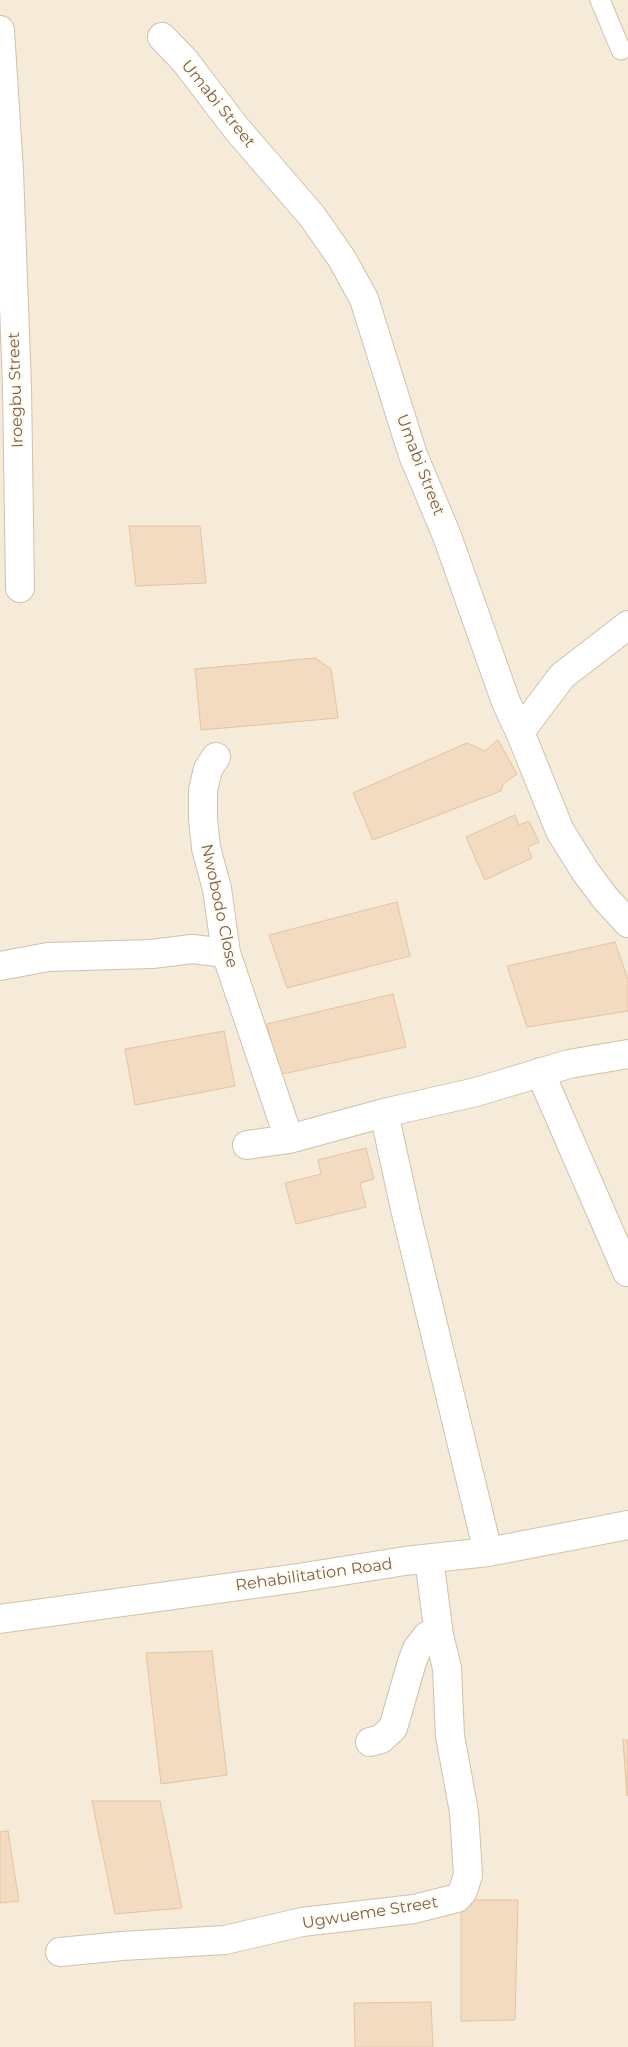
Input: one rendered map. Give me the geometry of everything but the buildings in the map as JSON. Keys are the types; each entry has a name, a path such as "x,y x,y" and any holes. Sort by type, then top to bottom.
{"street":[{"name":"Iroegbu Street","path":"0,30 9,172 17,387 9,494 20,588"},
{"name":"Umabi Street","path":"162,37 185,61 236,128 312,216 342,259 364,299 413,455 448,536 506,702 560,831 585,871 605,898 628,923"},
{"path":"520,732 562,676 628,625"},
{"name":"Nwobodo Close","path":"216,756 208,769 203,790 203,819 206,848 217,889 226,953 289,1139"},
{"path":"0,966 48,957 152,954 192,949 226,953"},
{"path":"246,1145 289,1139 384,1113 476,1092 569,1064 628,1054"},
{"path":"540,1072 627,1272"},
{"path":"384,1113 406,1213 488,1552"},
{"name":"Rehabilitation Road","path":"0,1619 488,1552 628,1526"},
{"name":"Ugwueme Street","path":"60,1952 225,1940 302,1922 414,1909 457,1898 463,1892 468,1875 464,1812 450,1736 447,1668 439,1635 428,1559"},
{"path":"370,1742 381,1739 393,1728 417,1649 427,1636 439,1635"}],"lane":[{"path":"600,0 621,50"}],"shaded area":[{"path":"0,0 628,0 628,2047 0,2047"}]}
